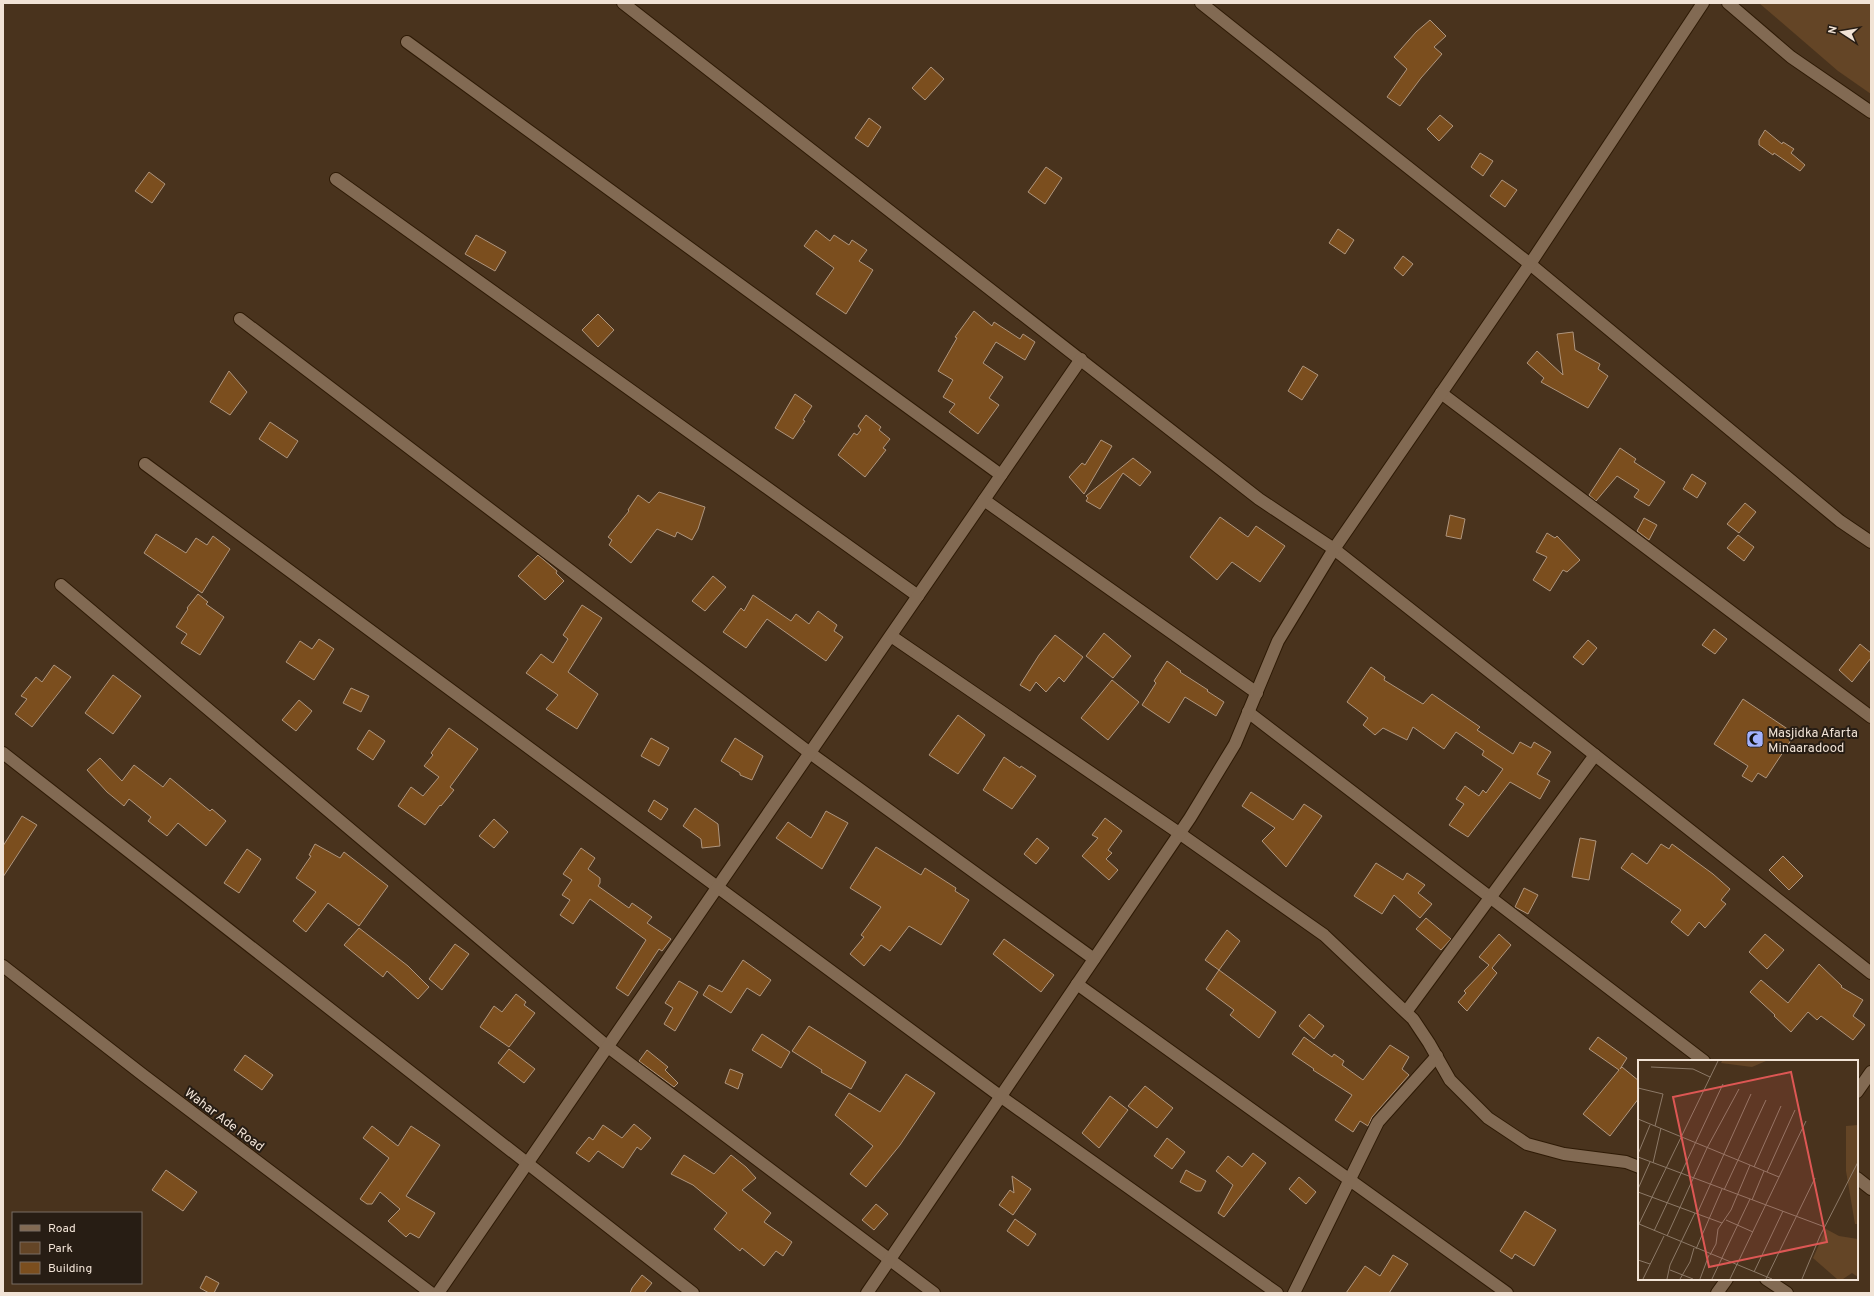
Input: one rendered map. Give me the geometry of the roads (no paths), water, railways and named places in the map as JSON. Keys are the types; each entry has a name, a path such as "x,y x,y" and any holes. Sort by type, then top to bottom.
{"street":[{"path":"623,3 1259,499 1334,549 1871,973"},
{"path":"1201,3 1530,264 1840,520 1871,542"},
{"path":"867,1293 1180,833 1235,744 1278,641 1334,549 1530,264 1703,3"},
{"path":"1728,3 1791,57 1871,112"},
{"path":"407,42 1001,475"},
{"path":"336,179 918,596"},
{"path":"240,319 810,753 1094,959"},
{"path":"438,1293 1081,360"},
{"path":"1441,393 1871,717"},
{"path":"145,464 1000,1096 1276,1293"},
{"path":"984,500 1257,693"},
{"path":"61,585 608,1047 934,1293"},
{"path":"891,636 1180,833 1324,935 1413,1019 1437,1056 1450,1080 1488,1118 1527,1144 1564,1154 1626,1162 1638,1167"},
{"path":"1248,712 1703,1060"},
{"path":"3,753 693,1293"},
{"path":"1406,1012 1595,755"},
{"name":"Wahar Ade Road","path":"3,966 143,1075 431,1293"},
{"path":"1077,984 1507,1293"},
{"path":"1294,1293 1378,1122 1437,1056"},
{"path":"1858,1091 1871,1072"},
{"path":"1858,1179 1871,1189"},
{"path":"1717,1293 1726,1280"},
{"path":"1768,1280 1787,1293"}],"place":[{"name":"Masjidka Afarta Minaaradood","path":"1755,739"}]}
